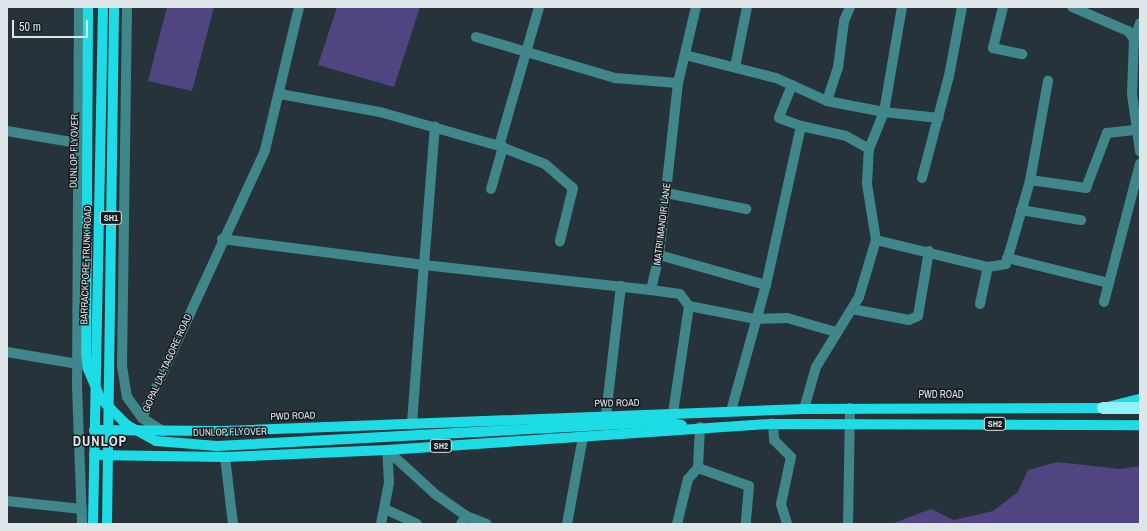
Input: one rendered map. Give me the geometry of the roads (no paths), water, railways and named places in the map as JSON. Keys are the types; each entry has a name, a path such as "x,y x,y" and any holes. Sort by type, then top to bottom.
{"highway":[{"path":"1104,408 1140,408"}],"main road":[{"name":"DUNLOP FLYOVER","path":"88,7 86,353 88,369 101,399 127,425 156,441 217,446 664,422 699,427"},
{"name":"BARRACKPORE TRUNK ROAD","path":"93,524 103,7"},
{"name":"SH1","path":"107,524 110,429 114,7"},
{"name":"PWD ROAD","path":"94,430 110,429 163,431 804,409 1104,408 1140,399"},
{"name":"SH2","path":"94,455 225,457 387,450 583,437 699,427 773,424 849,423 1140,425"}],"street":[{"path":"79,7 77,143 77,365 82,524"},
{"name":"GOPAL LAL TAGORE ROAD","path":"127,7 122,366 127,397 142,418"},
{"name":"GOPAL LAL TAGORE ROAD","path":"142,418 222,239 265,150 280,94 299,7"},
{"path":"491,189 526,49 539,7"},
{"name":"MATRI MANDIR LANE","path":"651,290 659,255 678,84 696,7"},
{"path":"735,67 747,7"},
{"path":"827,100 838,68 841,36 850,7"},
{"path":"804,409 816,367 836,332 852,309 876,240 867,184 869,149 884,112 902,7"},
{"path":"922,178 939,118 962,7"},
{"path":"1003,7 993,48 1022,54"},
{"path":"1072,7 1099,12 1128,31 1134,38"},
{"path":"1140,24 1134,38 1136,69 1135,130 1140,151"},
{"path":"476,37 526,49 615,78 678,84"},
{"path":"686,55 735,67 792,85 827,100 884,112 939,118"},
{"path":"876,240 988,267 1004,267 1030,180 1048,81"},
{"path":"792,85 779,118 802,126 846,136 869,149"},
{"path":"280,94 314,98 435,126 446,133 501,146 545,164 573,188 560,241"},
{"path":"412,423 435,126"},
{"path":"731,411 755,319 766,285 802,126"},
{"path":"1030,180 1086,188 1107,133 1135,130"},
{"path":"7,131 77,143"},
{"path":"1104,302 1140,164"},
{"path":"666,193 746,209"},
{"path":"1021,210 1082,220"},
{"path":"222,239 680,294 689,306 755,319 787,318 836,332"},
{"path":"852,309 909,320 918,316 929,252"},
{"path":"659,255 766,285"},
{"path":"1006,258 1109,283"},
{"path":"980,304 988,267"},
{"path":"606,415 621,286"},
{"path":"673,413 689,306"},
{"path":"7,352 77,365 96,365"},
{"path":"848,524 850,408"},
{"path":"142,418 163,431"},
{"path":"773,424 774,440 791,457 781,504 787,524"},
{"path":"677,524 688,479 698,468 699,427"},
{"path":"567,524 583,437"},
{"path":"381,524 389,483 387,450"},
{"path":"387,450 463,520 488,524"},
{"path":"225,457 234,524"},
{"path":"698,468 749,486 746,524"},
{"path":"7,500 82,509"},
{"path":"385,509 417,524"}],"district":[{"name":"DUNLOP","path":"100,441"}]}
